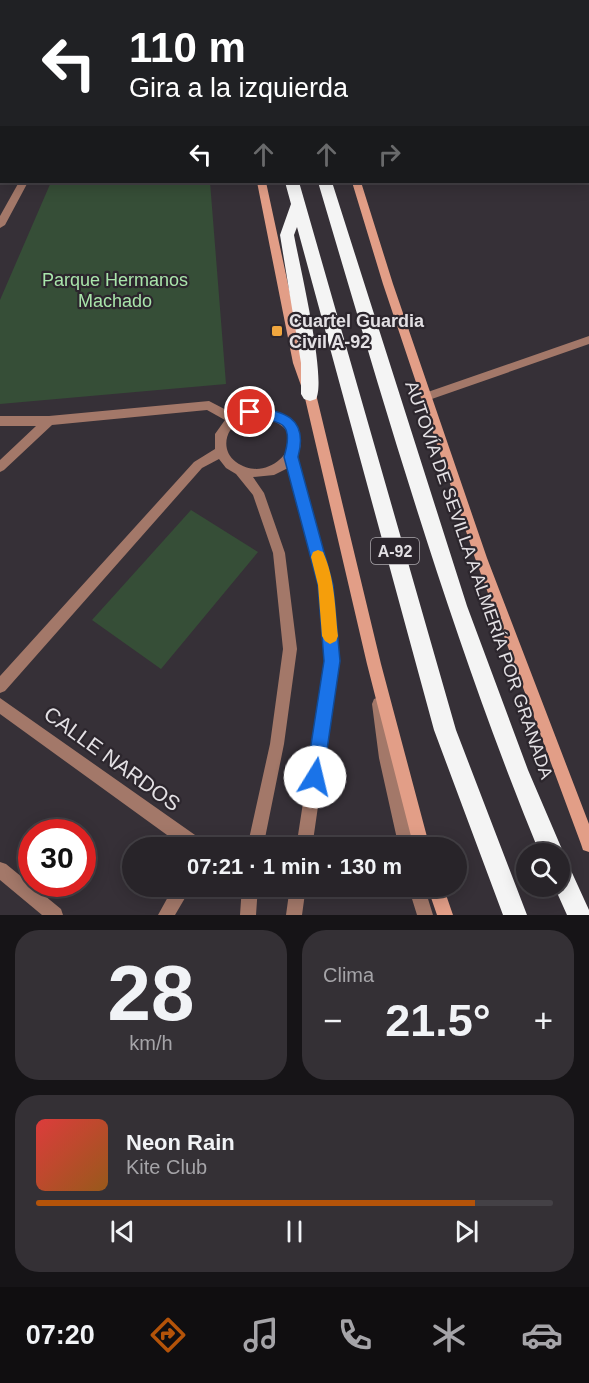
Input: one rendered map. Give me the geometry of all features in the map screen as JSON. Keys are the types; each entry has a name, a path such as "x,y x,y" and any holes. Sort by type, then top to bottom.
{"highway":[{"name":"A-92","path":"292,183 445,730 515,915"},
{"name":"AUTOVÍA DE SEVILLA A ALMERÍA POR GRANADA","path":"325,183 427,513 514,768 547,843"},
{"path":"298,204 287,235 309,363 310,394"},
{"path":"570,895 579,915"}],"street":[{"path":"0,225 22,183"},
{"path":"261,183 299,363 310,394 374,664 419,837"},
{"path":"356,183 481,558 587,838"},
{"path":"426,397 589,340"},
{"path":"0,421 49,421 209,405 233,419"},
{"path":"241,471 267,472 283,465 291,457 296,446 295,434 289,424 279,416 266,412 255,412 233,419 220,434 220,452 232,466 241,471 258,493 279,553 290,650 277,744 257,837"},
{"path":"0,467 49,421"},
{"path":"0,686 198,465 220,452"},
{"path":"291,457 326,585 332,661 306,837"},
{"path":"374,664 387,758 405,837"},
{"name":"CALLE NARDOS","path":"0,705 184,837"},
{"path":"0,870 55,915"},
{"path":"166,915 177,897"},
{"path":"248,915 249,897"},
{"path":"294,915 296,897"},
{"path":"419,897 425,915"},
{"path":"439,897 445,915"}],"green space":[{"name":"Parque Hermanos Machado","path":"51,183 210,183 226,384 0,404 0,300"},
{"path":"191,510 258,552 161,669 92,620"}],"slow traffic":[{"path":"318,557 326,585 330,636"}],"place":[{"name":"Cuartel Guardia Civil A-92","path":"277,331"}],"route":[{"path":"250,412 260,411 279,416 293,429 296,446 291,457 326,585 332,661 315,777"}]}
